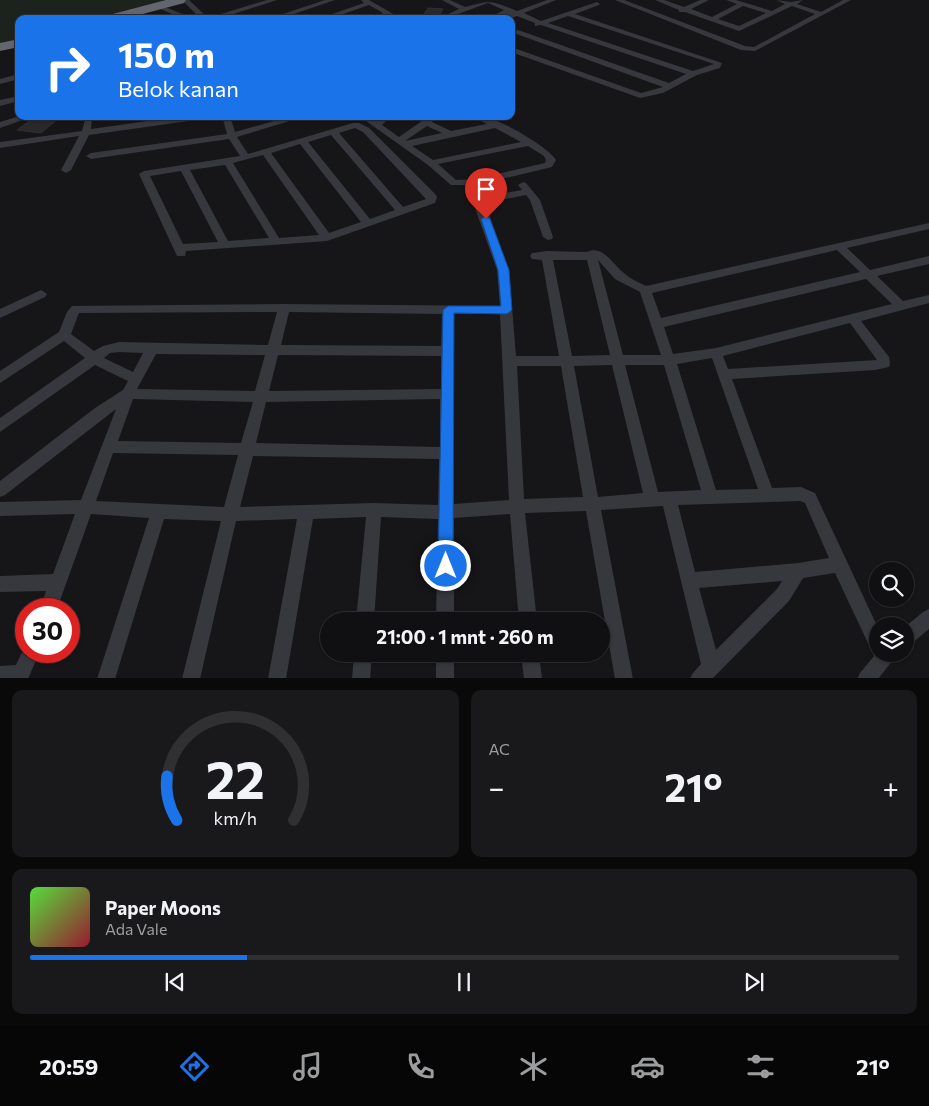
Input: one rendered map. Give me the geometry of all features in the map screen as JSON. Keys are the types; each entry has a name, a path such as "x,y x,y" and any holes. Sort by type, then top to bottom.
{"highway":[{"path":"114,15 180,0"},
{"path":"122,15 162,3"},
{"path":"0,43 15,40"},
{"path":"0,47 15,44"}],"street":[{"path":"185,0 201,15"},
{"path":"230,15 281,5 332,0"},
{"path":"445,0 464,9"},
{"path":"505,15 553,0"},
{"path":"618,0 744,48 755,49 848,0"},
{"path":"658,0 739,29 800,0"},
{"path":"665,18 706,0"},
{"path":"729,0 772,14"},
{"path":"779,0 821,14"},
{"path":"450,15 487,1 512,13 693,74"},
{"path":"331,15 367,2 388,14"},
{"path":"162,3 183,15"},
{"path":"532,26 597,4"},
{"path":"711,20 743,4"},
{"path":"281,5 298,15"},
{"path":"515,34 640,96 647,95 693,74 717,66 718,63 568,14"},
{"path":"515,32 524,29"},
{"path":"568,60 598,42 620,32"},
{"path":"515,50 568,60 669,86"},
{"path":"0,82 15,77"},
{"path":"0,103 15,99"},
{"path":"0,125 17,120"},
{"path":"66,170 72,153 85,133 89,120"},
{"path":"0,145 175,120"},
{"path":"227,120 232,136 245,157"},
{"path":"91,156 232,136 288,120"},
{"path":"369,120 431,163 451,182 459,184 476,182 549,164 551,160 547,154 530,143 484,120"},
{"path":"376,125 382,120"},
{"path":"402,143 429,120"},
{"path":"431,120 450,134"},
{"path":"402,143 496,125"},
{"path":"356,126 366,130 432,197 431,201 327,238 180,250 144,174 227,161 302,141 356,126"},
{"path":"333,132 401,211"},
{"path":"302,141 367,223"},
{"path":"431,163 530,143"},
{"path":"265,152 327,238"},
{"path":"227,161 276,241"},
{"path":"184,168 224,245"},
{"path":"527,612 517,506 507,310 503,270 477,198 526,188 535,200 548,238"},
{"path":"624,678 567,362 541,255 590,254 603,256 619,276 629,284 645,290 929,226"},
{"path":"839,246 901,306"},
{"path":"590,254 617,362 660,499 689,581 706,672"},
{"path":"656,324 929,260"},
{"path":"645,290 669,360 710,496"},
{"path":"0,314 41,294"},
{"path":"510,361 617,362 669,360 716,354 929,299"},
{"path":"0,378 64,335 73,312 82,308 507,310"},
{"path":"191,678 230,514 284,308"},
{"path":"445,612 448,310"},
{"path":"724,374 884,363 884,360 853,318"},
{"path":"64,335 95,358 134,379"},
{"path":"0,426 113,347 152,349 448,351"},
{"path":"52,598 128,394 134,379 152,349"},
{"path":"716,354 767,494"},
{"path":"0,490 100,412 128,394 262,397 448,394"},
{"path":"108,447 447,453"},
{"path":"0,509 87,507 230,514 374,510 446,512 517,506 593,504 710,496 801,494 810,498 869,628"},
{"path":"366,612 374,510"},
{"path":"106,678 159,512"},
{"path":"276,678 306,512"},
{"path":"689,581 798,571 839,564"},
{"path":"706,672 783,595 798,571"},
{"path":"0,584 59,582"},
{"path":"914,630 929,618"},
{"path":"361,678 362,662"},
{"path":"445,662 445,678"},
{"path":"531,662 533,678"},
{"path":"866,678 876,662"},
{"path":"0,675 20,676 26,663"}],"shaded area":[{"path":"0,0 171,0 117,15 15,15 15,41 0,44"}],"building":[{"path":"428,8 443,9 439,15 424,15"},
{"path":"31,120 57,120 41,133 17,130"}],"route":[{"path":"446,566 448,310 507,310 503,270 486,219"}]}
